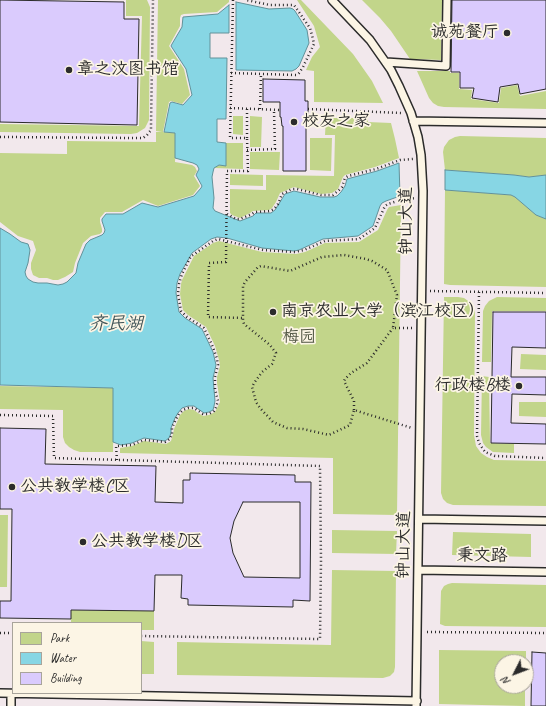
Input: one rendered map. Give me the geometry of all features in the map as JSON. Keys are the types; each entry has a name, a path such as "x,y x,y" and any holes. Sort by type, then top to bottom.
{"lane":[{"name":"钟山大道","path":"0,693 416,703 423,173 418,137 412,117 399,86 386,62 370,40 332,0"},
{"path":"386,62 446,66 447,0"},
{"path":"412,117 546,123"},
{"path":"419,519 546,521"},
{"name":"秉文路","path":"418,570 546,572"},
{"path":"11,694 11,706"}],"path":[{"path":"0,137 143,138 148,134 151,130 153,0"},
{"path":"233,0 230,138 247,138"},
{"path":"231,73 296,75 304,66 314,44 310,28 294,5 265,4 246,0"},
{"path":"260,109 261,74"},
{"path":"230,108 280,110"},
{"path":"243,318 208,317 209,263 226,262 227,171 248,171 247,109"},
{"path":"308,109 412,117"},
{"path":"247,150 274,149 274,110"},
{"path":"227,215 240,219 255,212 270,211 278,204 282,194 292,189 320,195 333,195 342,187 345,178 348,176 376,169 400,160 421,158"},
{"path":"117,460 116,446 132,445 144,440 165,442 170,439 172,428 179,414 183,410 194,408 203,414 208,414 214,411 216,407 218,401 215,389 215,377 218,365 213,347 204,328 187,317 181,311 178,294 182,274 191,256 212,241 218,239 227,240 262,250 295,252 304,250 324,241 359,239 375,228 385,206 401,200 423,196"},
{"path":"344,255 356,256 372,261 387,270 397,296 393,328 367,363 351,373 344,381 354,401 354,410 350,425 329,435 303,429 287,428 273,422 260,408 256,402 252,387 262,372 272,364 276,353 270,345 244,324 243,318 243,286 258,267 261,266 290,271 317,259 344,255"},
{"path":"422,291 546,293"},
{"path":"479,292 477,436 479,443 485,452 495,456 546,458"},
{"path":"393,328 421,328"},
{"path":"354,410 420,430"},
{"path":"0,415 54,416 54,458 320,466 320,639 142,636"},
{"path":"417,632 546,633"},
{"path":"0,633 12,633"}],"shaded area":[{"name":"南京农业大学（滨江校区）","path":"0,0 546,0 546,706 0,706"}],"green space":[{"path":"126,0 147,0 150,7 149,120 145,128 137,133 131,134 0,132 0,124 139,126 142,16 126,16"},
{"path":"158,0 229,0 229,2 217,12 181,15 180,26 169,46 184,69 190,95 182,104 171,101 169,102 163,132 176,133 175,162 192,165 195,167 197,171 194,176 200,186 193,195 158,206 143,200 122,212 105,212 100,218 102,232 91,236 83,243 73,272 58,280 39,278 33,275 31,269 31,263 36,250 33,241 18,236 0,222 0,153 67,154 67,141 156,142 156,132 162,132 156,131"},
{"path":"297,0 301,0 353,54 372,81 383,103 314,102 314,71 306,70 312,57 320,47 314,26"},
{"path":"362,0 442,0 441,60 410,59 391,31"},
{"path":"417,71 450,71 450,73 459,73 459,89 472,90 471,99 499,103 501,88 517,85 520,96 546,91 546,109 438,106 429,98"},
{"path":"233,116 243,116 243,135 233,134"},
{"path":"250,116 262,117 261,147 250,147"},
{"path":"326,118 368,118 368,122 391,123 399,158 375,167 345,175 338,189 332,193 321,194 294,187 280,193 276,202 269,210 253,211 240,218 232,215 230,213 230,189 266,190 266,175 334,176 335,135 325,135"},
{"path":"460,136 546,138 546,175 529,177 445,170 443,152 444,147 449,140"},
{"path":"310,138 332,138 331,171 310,170"},
{"path":"226,143 243,143 243,169 214,168 220,164 226,165"},
{"path":"250,152 280,152 279,170 250,169"},
{"path":"230,174 263,175 263,186 230,185"},
{"path":"445,190 511,195 536,215 546,219 546,287 444,284"},
{"name":"梅园","path":"401,205 397,515 333,514 333,458 120,453 120,448 132,446 144,441 166,444 171,441 180,415 184,411 189,409 194,410 203,416 209,415 215,412 220,402 217,377 220,366 215,346 206,327 183,310 180,294 182,280 194,256 213,243 219,241 262,252 296,254 305,252 325,243 359,242 378,230 389,207"},
{"path":"444,297 464,298 471,303 475,311 474,435 476,446 481,453 494,460 546,461 546,506 453,505 447,503 443,499 441,493"},
{"path":"497,297 546,298 546,311 492,311 491,362 482,362 483,311 489,301"},
{"path":"521,354 546,355 546,370 520,369"},
{"path":"482,376 489,377 490,443 514,444 514,453 493,452 483,443 481,435"},
{"path":"0,386 114,388 113,452 80,452 69,447 65,443 63,437 63,410 0,409"},
{"path":"519,402 546,402 546,417 519,416"},
{"path":"0,515 8,515 7,587 0,587"},
{"path":"332,530 397,531 396,554 332,553"},
{"path":"453,532 531,534 531,557 452,555"},
{"path":"332,570 396,571 395,667 394,672 390,676 383,678 177,675 177,642 331,645"},
{"path":"452,583 546,585 546,627 445,626 440,624 441,591 444,586"},
{"path":"71,610 154,611 154,630 142,630 142,622 71,622"},
{"path":"142,641 154,642 154,674 142,674"},
{"path":"439,650 526,651 526,654 494,654 494,694 525,694 525,706 439,704"}],"water":[{"path":"236,2 269,9 290,8 295,11 307,30 309,43 299,66 296,69 292,71 236,70"},
{"name":"齐民湖","path":"229,5 229,33 210,33 210,58 227,58 226,119 217,119 217,142 226,143 226,166 219,165 214,168 213,172 213,208 215,211 240,221 253,216 256,213 271,213 275,210 285,194 294,191 320,197 334,197 341,192 347,179 399,163 400,196 382,203 373,226 358,236 323,239 294,251 262,248 227,238 217,237 211,239 192,253 180,274 176,293 179,312 185,318 202,329 213,352 216,365 213,378 215,401 213,410 204,413 194,406 182,408 175,418 169,438 165,441 144,438 132,443 121,445 113,442 113,388 0,385 0,228 21,242 28,244 30,250 25,272 28,279 38,283 58,285 67,282 76,273 78,263 86,244 90,240 104,233 105,230 102,219 106,214 123,214 142,203 158,207 194,196 202,186 196,175 199,169 197,165 193,163 175,158 175,133 164,132 170,103 172,102 183,105 192,95 186,69 171,46 182,27 183,17 218,14"},
{"path":"445,170 529,177 546,175 546,219 536,215 511,195 445,190"}],"building":[{"name":"章之汶图书馆","path":"0,0 124,2 124,19 139,19 137,125 0,122"},
{"name":"诚苑餐厅","path":"452,0 546,0 546,89 520,94 518,84 500,87 498,102 472,98 474,88 460,88 460,72 451,72"},
{"name":"校友之家","path":"263,79 305,80 305,101 308,101 308,118 306,118 306,171 283,171 283,126 280,117 280,102 263,102"},
{"name":"行政楼B楼","path":"493,312 546,312 546,348 512,347 511,377 546,377 546,395 512,394 511,423 546,424 546,444 491,443"},
{"path":"0,428 46,429 45,464 156,466 155,502 183,503 183,480 190,480 190,473 295,475 295,482 311,482 310,601 293,600 293,607 188,605 188,599 181,598 182,575 155,575 154,611 71,610 71,619 0,618 0,601 11,601 12,509 0,509","holes":["243,502 300,502 300,578 244,577 233,553 230,538 234,521"]},
{"path":"532,652 546,653 546,706 531,706 531,694 534,694 534,654 532,654"}],"place":[{"name":"诚苑餐厅","path":"507,33"},
{"name":"章之汶图书馆","path":"69,70"},
{"name":"校友之家","path":"294,122"},
{"name":"南京农业大学（滨江校区）","path":"273,312"},
{"name":"行政楼B楼","path":"519,386"},
{"name":"公共教学楼C区","path":"12,487"},
{"name":"公共教学楼D区","path":"83,542"}]}
